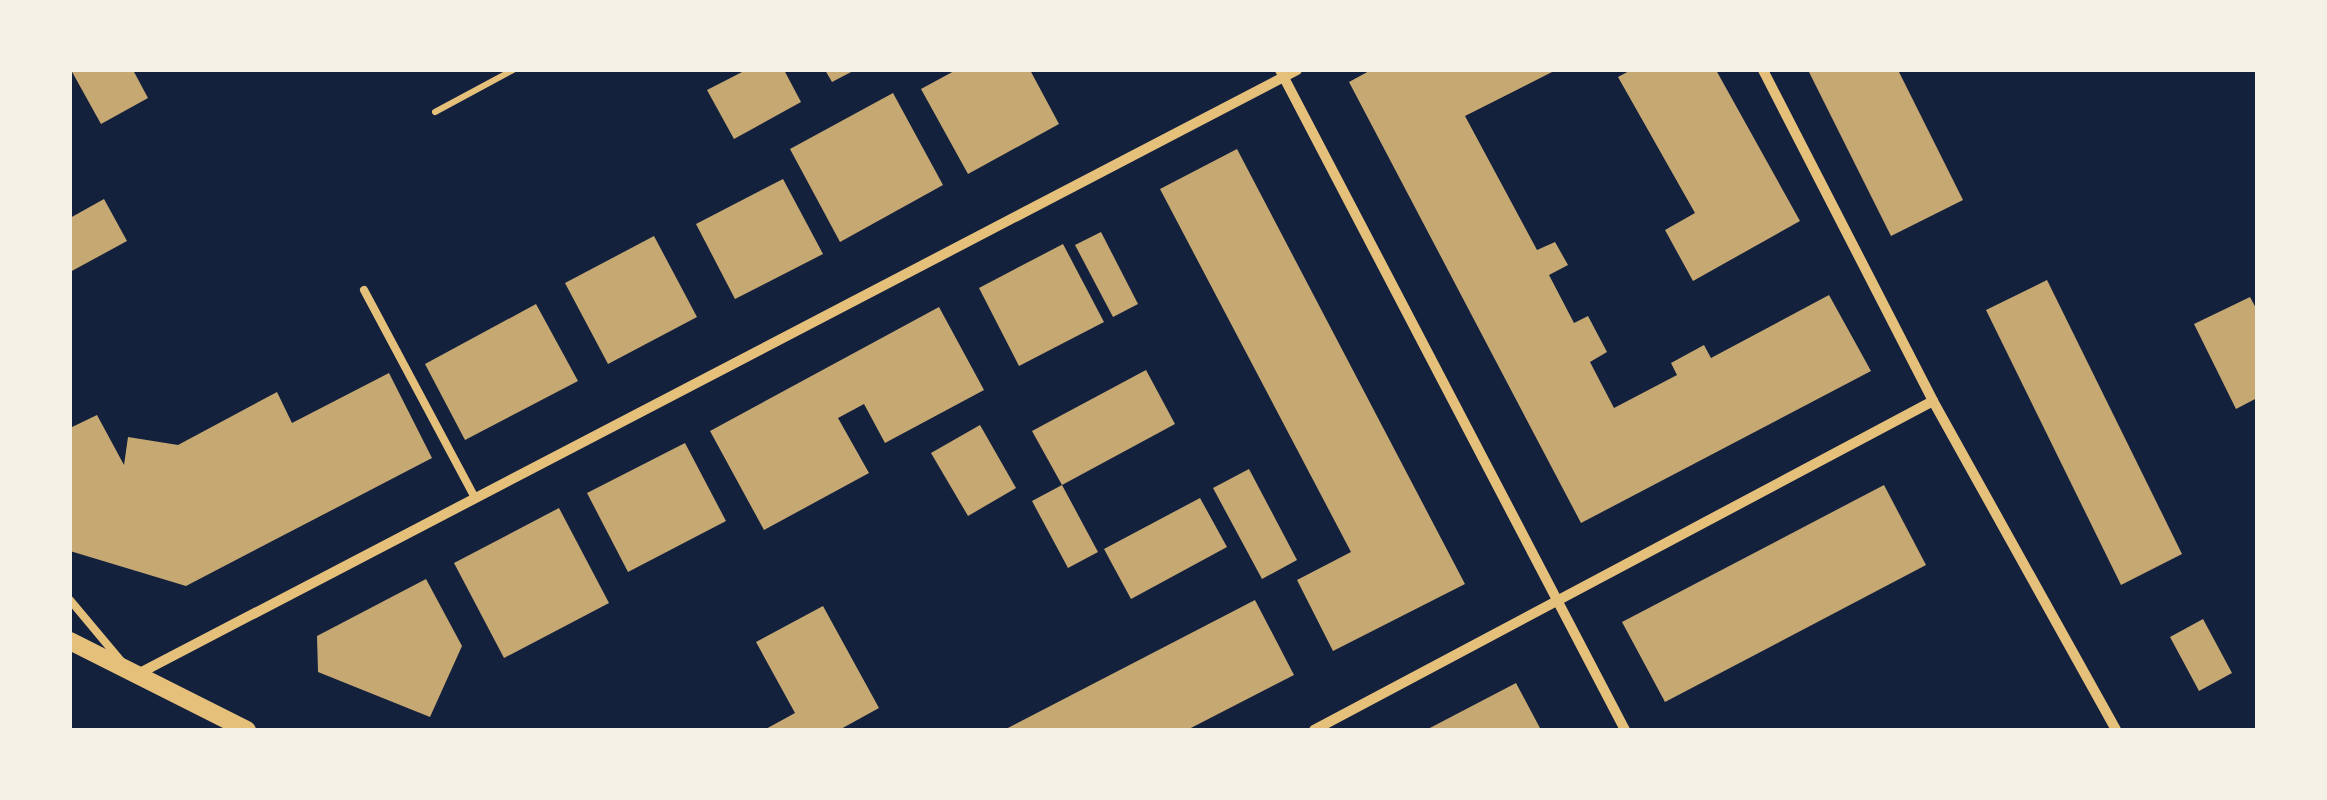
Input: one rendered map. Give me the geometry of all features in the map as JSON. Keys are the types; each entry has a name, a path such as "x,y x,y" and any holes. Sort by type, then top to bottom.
{"street":[{"path":"133,676 1282,74 1297,70"},
{"path":"1763,70 1933,401 2116,730"},
{"path":"1282,74 1625,730"},
{"path":"1314,730 1933,401"},
{"path":"70,641 247,730"}],"lane":[{"path":"364,290 475,498"},
{"path":"70,600 133,676"}],"path":[{"path":"435,112 513,70"}],"building":[{"path":"71,70 133,70 148,98 101,124"},
{"path":"746,70 784,70 801,102 734,139 707,90"},
{"path":"825,70 855,70 832,82"},
{"path":"956,70 1030,70 1059,124 968,174 921,89"},
{"path":"1371,70 1556,70 1465,116 1537,250 1555,242 1568,265 1549,275 1574,323 1588,316 1607,352 1590,362 1614,408 1677,375 1671,363 1704,345 1711,358 1829,295 1871,371 1581,523 1349,82"},
{"path":"1631,70 1716,70 1800,221 1693,281 1665,230 1695,213 1618,77"},
{"path":"1808,70 1898,70 1963,200 1891,236"},
{"path":"893,93 943,185 840,242 790,149"},
{"path":"1237,149 1465,584 1333,651 1297,580 1351,552 1160,189"},
{"path":"783,179 823,254 735,299 696,224"},
{"path":"104,199 127,241 70,272 70,218"},
{"path":"1101,232 1138,304 1113,317 1075,245"},
{"path":"654,236 697,317 608,364 565,283"},
{"path":"1063,244 1104,322 1019,366 979,288"},
{"path":"2047,280 2182,554 2121,585 1986,310"},
{"path":"2250,297 2257,310 2257,398 2236,409 2194,324"},
{"path":"536,304 578,381 465,440 425,364"},
{"path":"939,307 984,390 885,443 864,404 838,418 869,473 764,530 710,431"},
{"path":"1146,370 1175,424 1062,485 1032,431"},
{"path":"389,373 432,458 186,586 70,551 70,428 97,415 124,465 128,437 178,445 277,392 292,423"},
{"path":"980,425 1016,488 968,516 931,453"},
{"path":"685,443 726,521 628,572 587,493"},
{"path":"1249,469 1297,560 1262,579 1213,488"},
{"path":"1062,485 1098,552 1068,568 1032,501"},
{"path":"1884,485 1926,565 1665,702 1622,622"},
{"path":"1200,498 1227,547 1131,599 1104,549"},
{"path":"559,508 609,603 504,658 454,563"},
{"path":"426,579 462,646 430,717 318,672 317,636"},
{"path":"1255,600 1294,675 1187,730 1004,730"},
{"path":"823,606 879,708 839,730 764,730 795,713 756,642"},
{"path":"2203,619 2232,673 2199,691 2170,637"},
{"path":"1516,683 1541,730 1426,730"}]}
